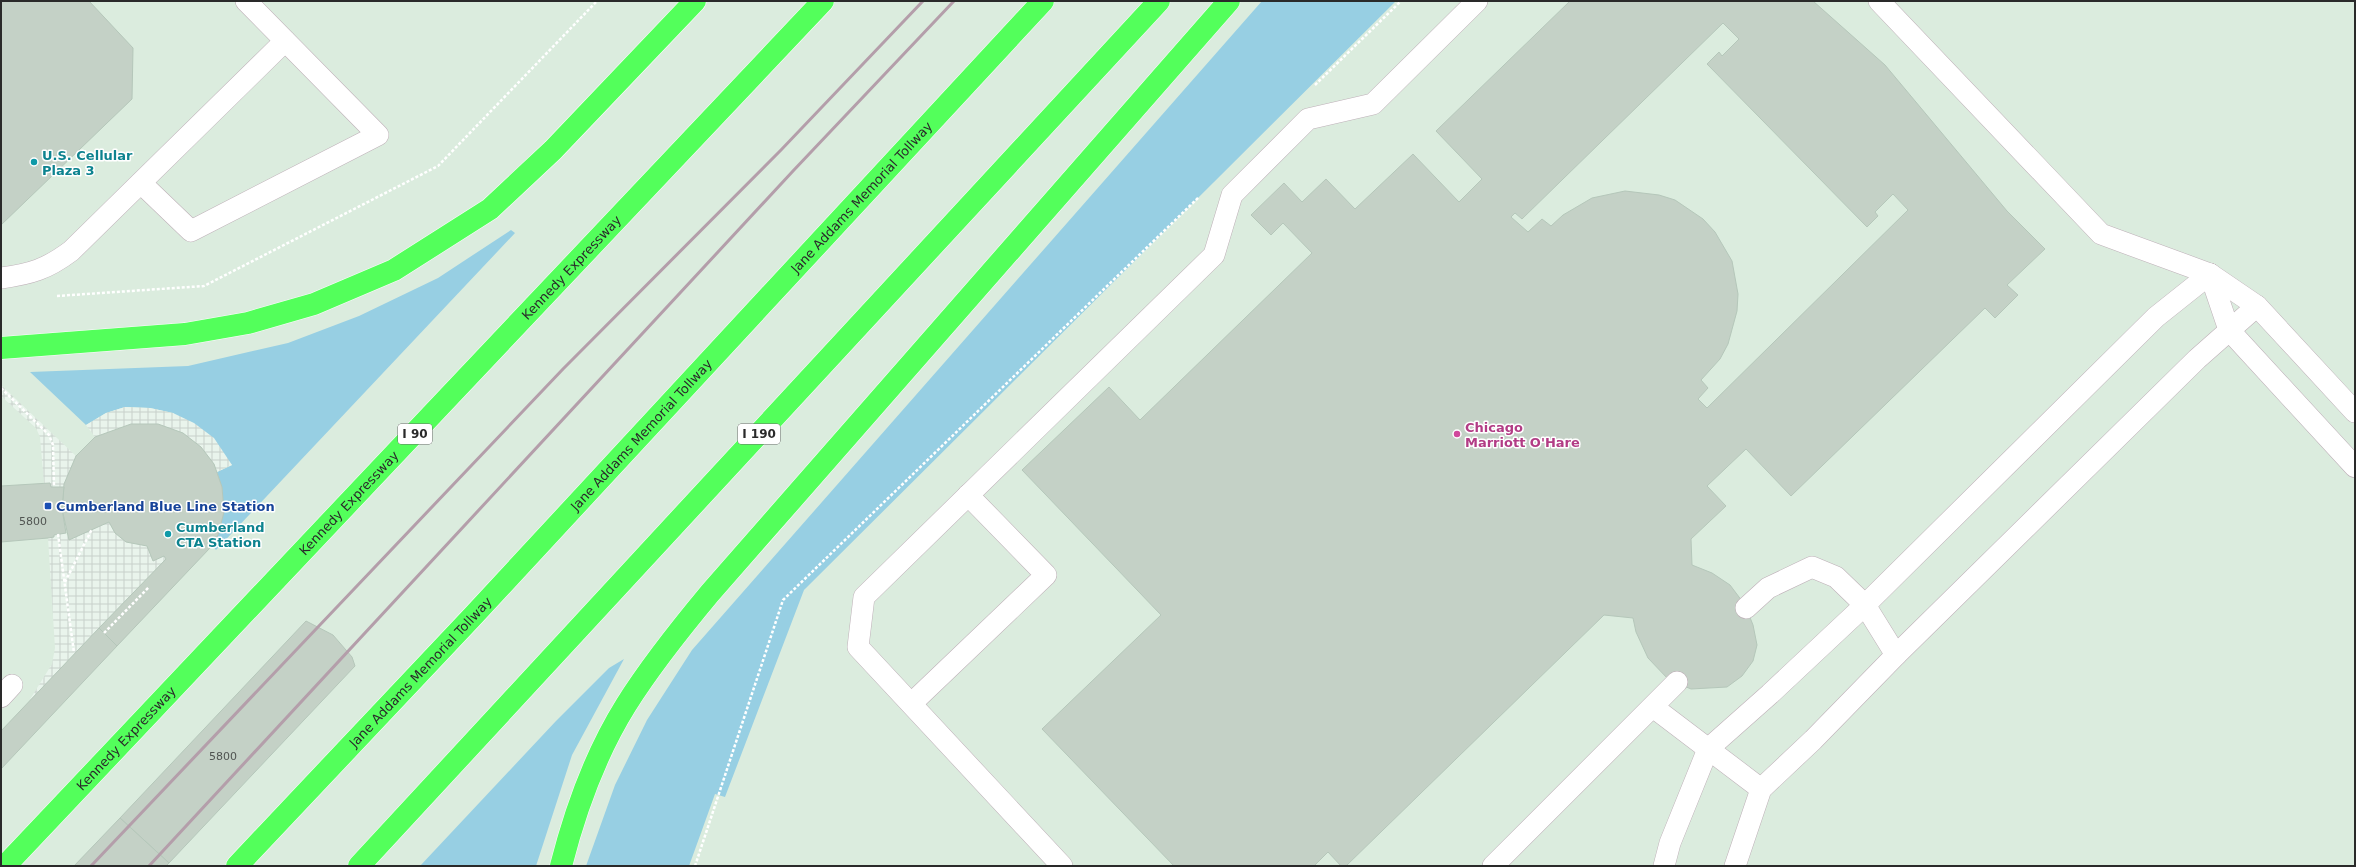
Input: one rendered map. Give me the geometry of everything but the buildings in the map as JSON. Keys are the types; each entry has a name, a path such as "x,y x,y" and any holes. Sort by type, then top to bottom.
{"highway":[{"path":"1,348 177,335 248,323 314,304 394,270 490,209 553,150 694,1"},
{"name":"Kennedy Expressway","path":"5,866 824,1"},
{"name":"Jane Addams Memorial Tollway","path":"237,866 473,616 1043,1"},
{"name":"I 190","path":"359,866 1159,1"},
{"path":"561,866 568,839 595,764 625,706 661,652 710,592 1229,1"}],"lane":[{"path":"141,183 191,231 378,135 246,1"},
{"path":"1062,866 912,703 858,647 864,597 1214,255 1232,195 1308,119 1373,104 1477,1"},
{"path":"1879,1 2101,234 2210,274 2257,306 2355,412"},
{"path":"1,278 26,275 50,266 71,251 285,41"},
{"path":"2210,274 2229,330 2355,467"},
{"path":"1664,866 1675,829 1708,749 1770,694 1865,605 2156,318 2210,274"},
{"path":"1735,866 1761,789 1813,740 1896,655 2229,330 2257,306"},
{"path":"912,703 1046,575 968,495"},
{"path":"1746,608 1768,588 1812,567 1836,577 1865,605 1896,655"},
{"path":"1494,866 1678,682"},
{"path":"1653,707 1761,789"}],"path":[{"path":"1310,90 1401,1"},
{"path":"695,866 783,600 1201,195"},
{"path":"1,388 49,435 53,445 54,487"},
{"path":"65,583 92,529"},
{"path":"58,534 74,653"},
{"path":"104,633 149,587"}],"shaded area":[{"path":"1262,1 1396,1 804,590 725,797 715,794 689,866 586,866 615,785 647,720 692,650"},
{"path":"511,230 515,233 216,550 212,545 220,527 223,509 222,491 217,472 232,465 173,413 150,408 125,407 106,413 86,425 30,372 188,366 288,343 359,316 438,278"},
{"path":"1,385 76,456 64,487 51,487 50,483 44,483 40,437 36,428 1,396"},
{"path":"125,407 150,408 173,413 194,423 214,438 232,465 217,472 214,464 201,447 183,433 158,424 131,424 95,437 86,425 106,413"},
{"path":"109,522 115,533 126,542 147,546 153,560 164,556 166,559 29,701 52,664 55,648 48,538 54,537 54,535 66,533 69,539"},
{"path":"624,659 572,755 536,866 420,866 556,721 609,668"}],"railway":[{"path":"91,866 563,369 781,150 923,1"},
{"path":"149,866 793,171 954,1"}],"place":[{"name":"U.S. Cellular Plaza 3","path":"34,162"},
{"name":"Chicago Marriott O'Hare","path":"1457,434"},
{"name":"Cumberland Blue Line Station","path":"48,506"},
{"name":"Cumberland CTA Station","path":"168,534"}]}
